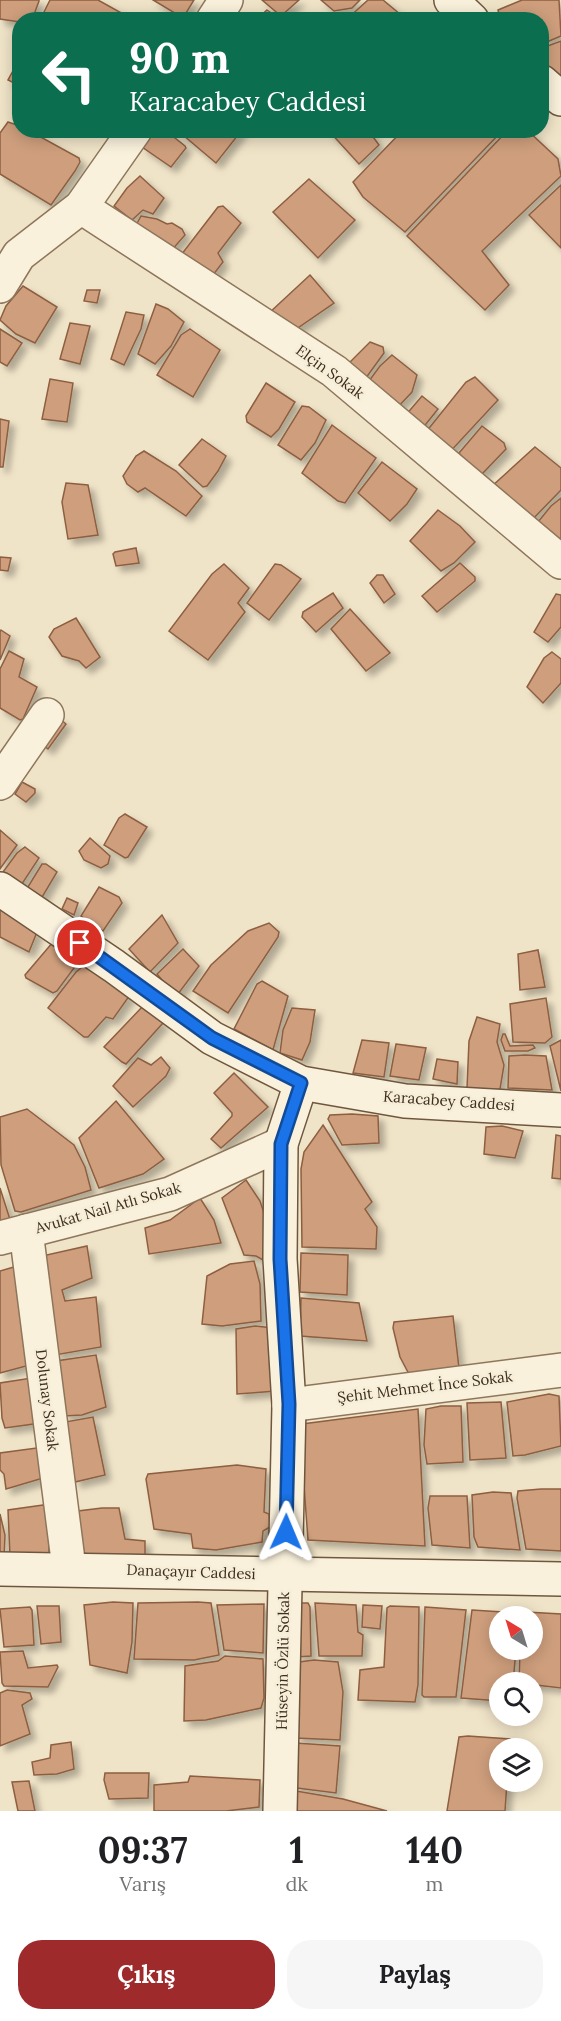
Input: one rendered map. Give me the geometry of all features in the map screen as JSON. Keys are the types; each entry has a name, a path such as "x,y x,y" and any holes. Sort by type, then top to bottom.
{"street":[{"path":"549,88 561,99"},
{"path":"0,286 10,250 81,207 129,138"},
{"name":"Elçin Sokak","path":"81,207 334,371 561,562"},
{"path":"0,783 47,716"},
{"name":"Karacabey Caddesi","path":"0,889 114,966 212,1038 301,1083 405,1101 561,1110"},
{"name":"Hüseyin Özlü Sokak","path":"280,1811 289,1404 280,1259 281,1144 301,1083"},
{"name":"Avukat Nail Atlı Sokak","path":"13,1235 170,1194 281,1144"},
{"name":"Dolunay Sokak","path":"13,1235 69,1568"},
{"name":"Şehit Mehmet İnce Sokak","path":"289,1404 561,1370"},
{"name":"Danaçayır Caddesi","path":"0,1569 69,1568 561,1579"}],"building":[{"path":"0,0 39,0 35,12 12,12 12,21 0,19"},
{"path":"50,0 98,0 120,12 44,12"},
{"path":"153,0 194,0 187,12 173,12"},
{"path":"262,0 299,0 286,12 276,12"},
{"path":"321,0 360,0 352,8 334,11"},
{"path":"368,0 383,0 397,12 355,12"},
{"path":"522,0 559,0 561,36 549,41 549,12 498,12 498,10"},
{"path":"561,41 561,83 549,74 549,45"},
{"path":"8,122 12,123 12,138 43,138 79,158 80,162 75,171 51,205 0,174 0,133"},
{"path":"147,138 175,138 186,148 171,167 142,147"},
{"path":"186,138 236,138 216,163"},
{"path":"335,138 374,138 379,145 359,164"},
{"path":"395,138 495,138 405,232 363,197 353,182"},
{"path":"500,138 536,138 558,159 561,176 482,251 509,285 485,310 407,236"},
{"path":"140,176 164,198 153,214 143,210 132,220 114,206 127,188"},
{"path":"309,179 355,220 318,258 273,212"},
{"path":"561,185 561,248 529,215"},
{"path":"223,206 241,223 218,253 223,262 213,275 181,255 218,207"},
{"path":"141,216 157,219 167,224 172,223 182,229 185,235 171,251 135,227"},
{"path":"310,275 334,303 289,334 268,314"},
{"path":"23,286 57,307 35,343 16,334 0,320 6,306"},
{"path":"87,290 100,290 97,303 84,301"},
{"path":"156,304 168,309 184,322 171,346 155,364 138,354"},
{"path":"126,312 144,315 141,329 124,365 111,359"},
{"path":"70,323 90,326 80,364 60,359"},
{"path":"0,329 22,343 7,366 0,362"},
{"path":"190,329 220,350 193,397 157,375 181,335"},
{"path":"370,342 383,347 384,353 363,382 342,370"},
{"path":"392,355 417,375 412,392 397,408 366,385 380,366"},
{"path":"475,377 498,400 448,454 426,432 466,382"},
{"path":"50,379 73,383 67,422 42,419"},
{"path":"266,383 295,402 279,429 271,437 247,422 246,416"},
{"path":"422,396 438,409 422,429 405,416"},
{"path":"302,406 309,407 326,420 315,443 301,460 278,445"},
{"path":"0,419 9,421 3,467 0,467"},
{"path":"332,425 376,458 345,503 338,501 302,473"},
{"path":"482,426 504,443 506,449 482,474 473,470 459,453"},
{"path":"202,439 226,456 207,486 203,487 179,465"},
{"path":"535,447 561,468 561,490 530,522 491,487"},
{"path":"144,451 176,471 202,496 186,516 145,488 138,492 127,484 123,476 136,456"},
{"path":"382,462 417,489 407,504 390,521 358,493"},
{"path":"66,483 88,485 98,535 68,539 62,502"},
{"path":"561,498 561,540 555,538 538,522"},
{"path":"438,510 460,526 475,542 454,563 441,571 410,541"},
{"path":"136,548 139,563 116,566 113,554 115,552"},
{"path":"0,557 11,558 8,571 0,570"},
{"path":"460,563 475,577 475,581 437,612 422,596"},
{"path":"224,564 249,588 238,603 245,612 208,660 169,631 212,574"},
{"path":"275,564 281,565 301,579 269,620 247,603"},
{"path":"377,575 383,575 395,594 384,603 370,583"},
{"path":"333,593 343,608 316,632 302,617 303,612"},
{"path":"556,594 561,595 561,627 548,642 534,632"},
{"path":"350,609 390,653 366,671 331,629"},
{"path":"76,618 100,657 86,668 79,661 62,656 49,637 54,629"},
{"path":"1,630 10,636 0,660 0,632"},
{"path":"9,651 24,659 19,677 37,687 23,719 20,720 0,708 0,669"},
{"path":"552,652 561,659 561,683 543,703 527,687 544,658"},
{"path":"58,717 66,724 48,749 39,742"},
{"path":"22,782 35,789 35,793 26,802 15,794"},
{"path":"125,814 147,827 128,857 125,858 104,845 119,818"},
{"path":"0,830 17,845 0,869"},
{"path":"90,838 110,856 108,864 101,868 84,860 79,851"},
{"path":"25,847 39,858 18,890 0,876 17,853"},
{"path":"42,864 46,864 57,872 41,899 26,890"},
{"path":"99,887 119,897 122,903 103,931 81,916"},
{"path":"67,898 78,903 74,915 62,909"},
{"path":"0,905 37,932 29,952 0,937"},
{"path":"162,915 178,943 150,972 129,949"},
{"path":"269,923 279,932 278,937 228,1013 193,991 211,965 248,931"},
{"path":"53,942 80,960 57,991 53,993 26,978 25,975"},
{"path":"183,949 199,966 178,994 173,993 157,974"},
{"path":"538,950 545,987 520,990 518,954"},
{"path":"87,963 130,995 113,1019 106,1017 88,1037 84,1037 48,1008 76,972"},
{"path":"262,981 288,996 273,1050 234,1029 257,984"},
{"path":"546,998 552,1037 545,1043 513,1042 510,1004"},
{"path":"143,1006 163,1023 126,1064 104,1047"},
{"path":"292,1008 315,1010 310,1042 302,1060 280,1053 283,1030"},
{"path":"477,1017 500,1024 497,1042 504,1065 500,1089 486,1091 467,1088 469,1041"},
{"path":"503,1034 510,1046 533,1045 535,1048 528,1051 505,1051 501,1040"},
{"path":"362,1040 389,1043 384,1077 353,1073"},
{"path":"561,1040 561,1091 550,1046"},
{"path":"396,1044 426,1048 419,1080 390,1076"},
{"path":"509,1056 546,1056 552,1090 508,1088"},
{"path":"161,1057 170,1068 166,1076 133,1107 113,1086 138,1058 151,1065"},
{"path":"437,1059 458,1062 457,1084 433,1079"},
{"path":"234,1073 268,1107 221,1148 211,1139 232,1116 232,1113 214,1093"},
{"path":"116,1101 164,1159 143,1174 99,1188 79,1138"},
{"path":"27,1109 74,1145 85,1167 91,1190 21,1212 15,1211 1,1165 0,1117"},
{"path":"330,1115 378,1116 379,1143 342,1145 328,1119"},
{"path":"323,1125 372,1202 365,1209 377,1227 376,1249 302,1247 301,1169 304,1152"},
{"path":"502,1126 523,1131 515,1158 484,1154 486,1127"},
{"path":"556,1135 561,1136 561,1179 552,1178"},
{"path":"246,1180 260,1201 267,1222 263,1260 256,1256 244,1255 222,1198"},
{"path":"0,1188 13,1229 0,1234"},
{"path":"200,1198 214,1220 221,1243 149,1254 145,1228 170,1220"},
{"path":"87,1246 92,1278 62,1290 65,1301 96,1297 101,1347 55,1355 42,1256"},
{"path":"301,1253 348,1255 347,1295 300,1292"},
{"path":"254,1261 260,1284 261,1321 222,1326 202,1324 207,1276 230,1264"},
{"path":"24,1264 30,1365 0,1373 0,1271"},
{"path":"301,1298 359,1303 367,1341 300,1336"},
{"path":"453,1316 459,1368 410,1376 400,1357 393,1328 394,1322"},
{"path":"255,1326 274,1328 276,1391 237,1394 236,1329"},
{"path":"96,1355 106,1407 82,1415 64,1416 56,1361"},
{"path":"38,1377 48,1422 5,1428 2,1418 0,1383"},
{"path":"549,1394 559,1396 561,1446 513,1456 507,1402"},
{"path":"501,1402 506,1458 470,1460 467,1403"},
{"path":"461,1406 463,1462 427,1464 424,1445 426,1409"},
{"path":"418,1409 425,1546 308,1540 300,1431 302,1424"},
{"path":"93,1417 105,1475 75,1482 65,1422"},
{"path":"44,1447 50,1476 6,1489 4,1474 0,1470 0,1453"},
{"path":"237,1465 266,1469 264,1512 269,1514 270,1527 263,1531 262,1542 216,1550 193,1548 191,1534 154,1529 146,1479 148,1474"},
{"path":"561,1489 561,1551 526,1549 517,1498 518,1491"},
{"path":"493,1492 511,1493 520,1550 478,1547 474,1537 472,1495"},
{"path":"430,1496 467,1496 470,1548 432,1545 428,1508"},
{"path":"49,1506 49,1554 10,1556 8,1510"},
{"path":"119,1508 125,1539 145,1541 145,1555 86,1559 76,1519 78,1511"},
{"path":"0,1514 5,1535 4,1559 0,1559"},
{"path":"113,1602 133,1603 132,1642 127,1673 90,1665 84,1605"},
{"path":"138,1603 211,1603 219,1655 194,1660 134,1659"},
{"path":"297,1603 308,1603 310,1607 311,1656 296,1657"},
{"path":"315,1603 356,1605 358,1632 363,1635 362,1656 319,1656"},
{"path":"264,1604 263,1653 224,1650 217,1605"},
{"path":"363,1605 382,1606 380,1629 362,1627"},
{"path":"37,1606 59,1606 61,1642 41,1644"},
{"path":"390,1606 419,1607 418,1685 415,1702 358,1700 360,1670 384,1667 387,1608"},
{"path":"30,1607 34,1645 4,1647 0,1609"},
{"path":"425,1607 466,1610 456,1697 424,1697 422,1695"},
{"path":"472,1610 489,1611 489,1660 515,1660 514,1672 489,1672 489,1700 461,1698"},
{"path":"543,1613 561,1614 561,1688 543,1686 543,1672 519,1672 520,1660 543,1660"},
{"path":"23,1651 28,1668 57,1665 48,1687 4,1686 0,1652"},
{"path":"225,1656 263,1659 264,1698 261,1708 206,1720 184,1721 185,1666 218,1661"},
{"path":"314,1660 338,1662 343,1692 340,1740 295,1738 299,1662"},
{"path":"7,1690 30,1693 32,1699 22,1705 30,1734 0,1746 0,1693"},
{"path":"459,1737 496,1738 489,1738 489,1792 506,1792 505,1811 447,1811"},
{"path":"71,1742 74,1769 57,1774 34,1775 32,1762 50,1758 51,1745"},
{"path":"295,1743 340,1746 336,1793 297,1788 291,1784"},
{"path":"105,1773 149,1773 148,1798 109,1799 104,1780"},
{"path":"190,1776 260,1780 259,1807 226,1811 154,1811 154,1785 188,1782"},
{"path":"29,1781 35,1811 18,1811 12,1782"},
{"path":"296,1791 343,1799 387,1811 293,1811"}],"route":[{"path":"80,943 212,1038 301,1083 281,1144 280,1259 289,1404 286,1532"}]}
